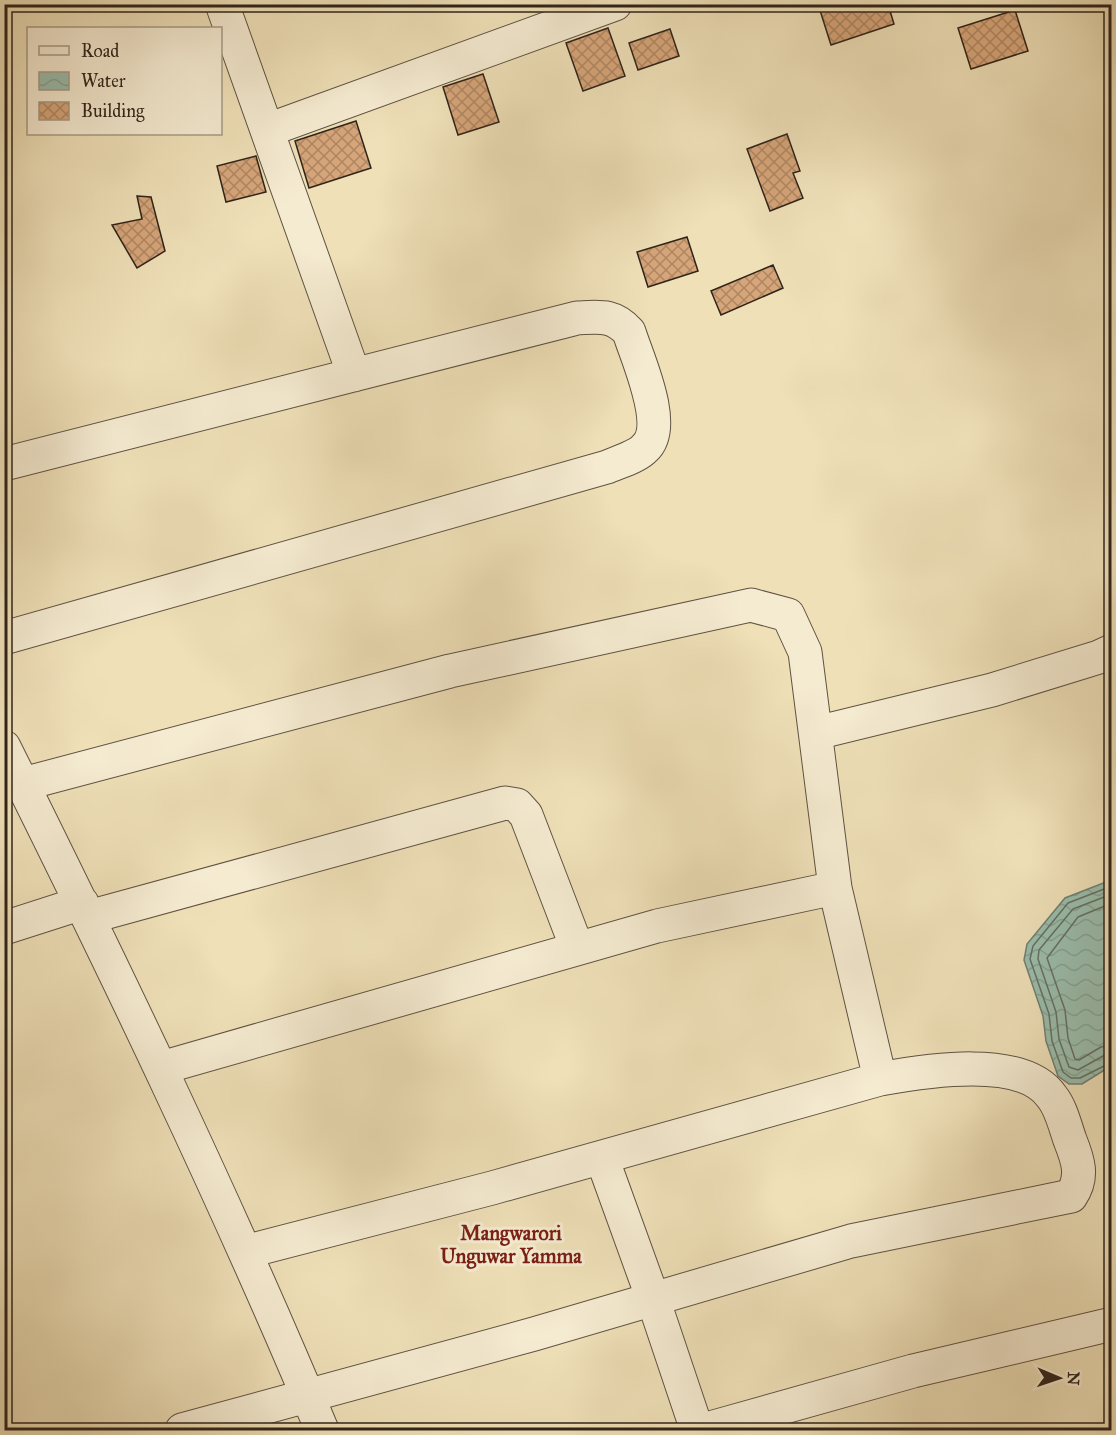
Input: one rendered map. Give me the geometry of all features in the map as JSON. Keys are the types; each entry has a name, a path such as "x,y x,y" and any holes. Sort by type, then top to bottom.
{"street":[{"path":"222,4 354,375"},
{"path":"268,130 615,4"},
{"path":"4,464 577,318 610,316 620,322 628,332 654,410 654,432 646,448 608,467 4,638"},
{"path":"23,784 450,671 751,605 788,615 805,652 835,888 880,1079"},
{"path":"816,733 992,690 1112,651"},
{"path":"4,747 161,1068 245,1252 322,1431"},
{"path":"4,928 85,910 505,802 517,805 526,815 578,948"},
{"path":"161,1068 657,926 835,888"},
{"path":"182,1431 851,1241 1071,1196 1077,1187 1080,1175 1077,1158 1053,1097 1039,1084 1017,1073 993,1070 915,1073 880,1079 602,1158 245,1252"},
{"path":"602,1158 653,1299 696,1431"},
{"path":"704,1431 913,1371 1112,1324"}],"water":[{"path":"1111,880 1111,1066 1082,1084 1069,1084 1058,1076 1046,1041 1043,1016 1024,960 1027,944 1065,898"}],"building":[{"path":"818,4 888,4 894,24 831,45"},
{"path":"1015,10 1028,51 971,69 958,28"},
{"path":"608,28 625,76 583,91 566,43"},
{"path":"670,29 679,56 638,70 629,43"},
{"path":"483,74 499,122 458,135 443,87"},
{"path":"356,121 371,168 309,188 295,141"},
{"path":"787,134 800,171 793,173 803,198 770,211 747,149"},
{"path":"256,156 266,192 226,202 217,166"},
{"path":"137,196 151,197 165,251 137,268 112,225 142,219"},
{"path":"687,237 698,271 648,287 637,252"},
{"path":"773,265 783,288 721,315 711,291"}],"district":[{"name":"Mangwarori Unguwar Yamma","path":"511,1244"}]}
